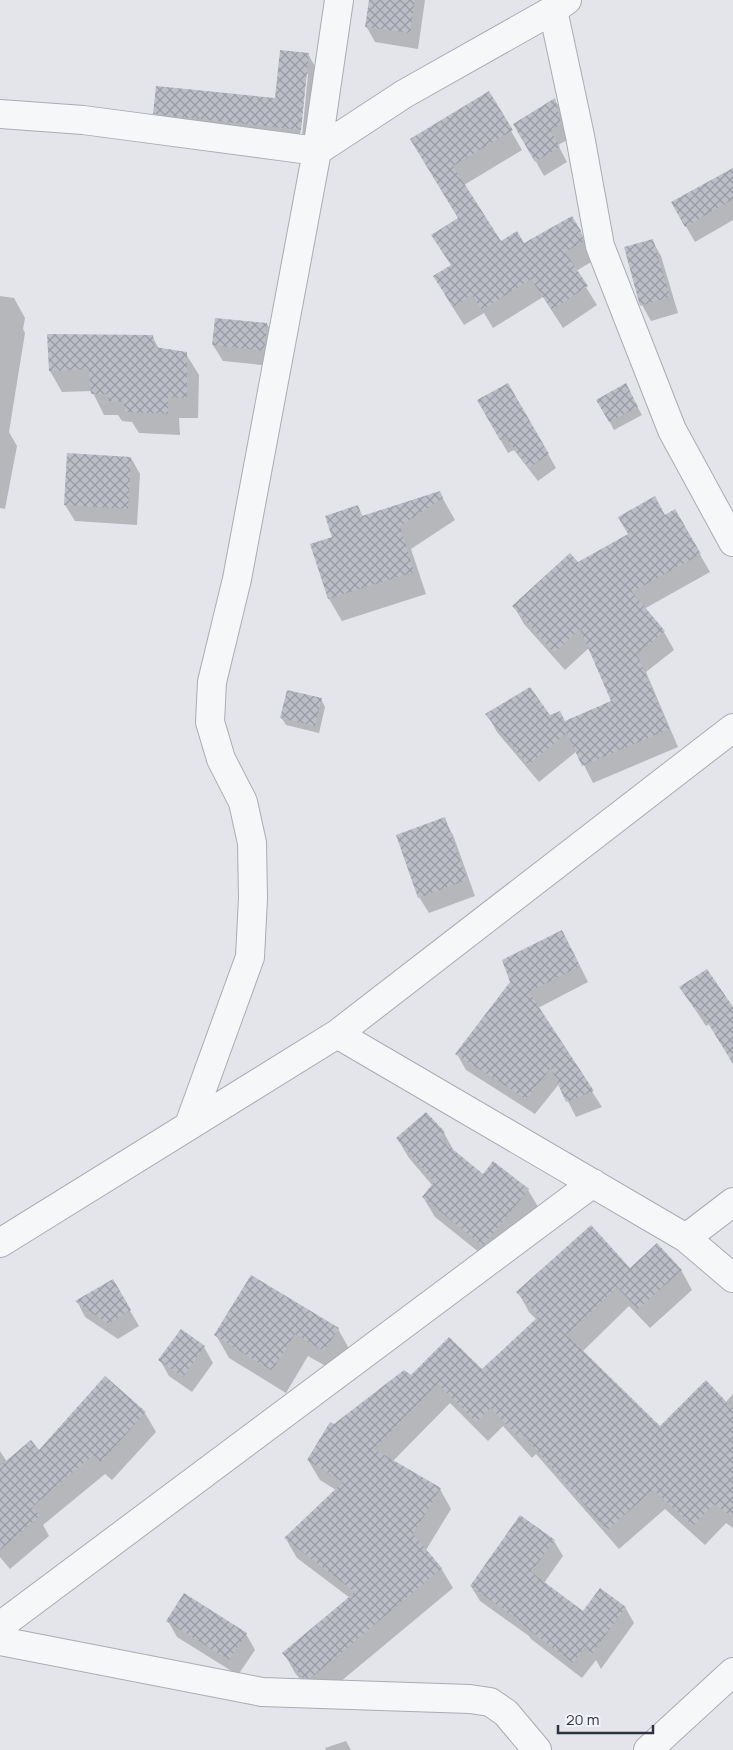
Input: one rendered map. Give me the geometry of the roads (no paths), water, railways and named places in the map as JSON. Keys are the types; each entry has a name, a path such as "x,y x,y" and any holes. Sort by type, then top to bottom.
{"street":[{"path":"189,1125 250,957 253,898 252,843 242,802 221,759 210,722 212,682 237,579 317,151 338,0"},
{"path":"0,114 83,120 317,151 404,94 560,5 580,136 600,246 672,430 733,542"},
{"path":"0,1242 337,1034 733,728"},
{"path":"337,1034 686,1238 733,1278"},
{"path":"0,1626 593,1183"},
{"path":"686,1238 733,1202"},
{"path":"0,1641 262,1692 470,1699 490,1702 506,1713 537,1750"},
{"path":"648,1750 732,1674"}]}
